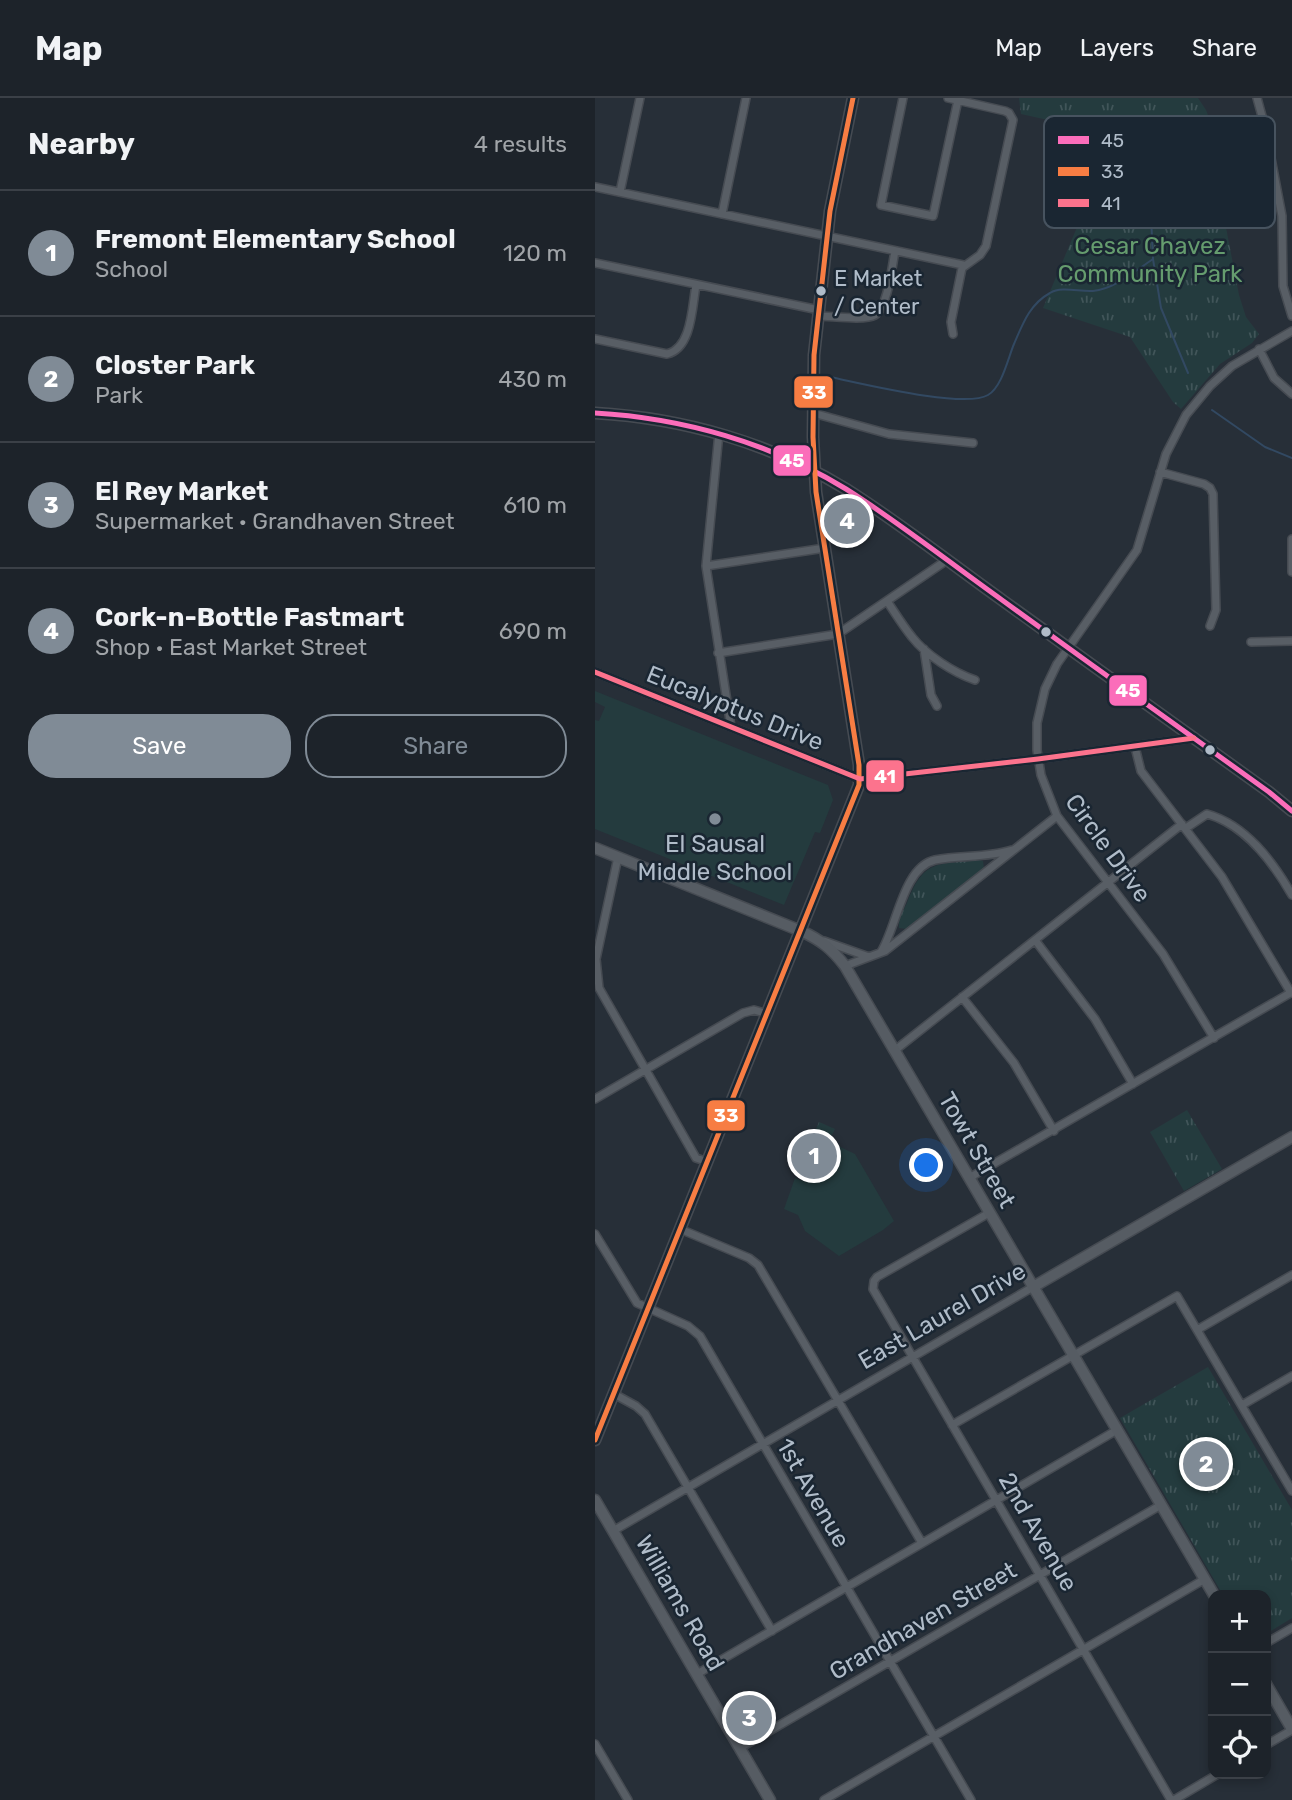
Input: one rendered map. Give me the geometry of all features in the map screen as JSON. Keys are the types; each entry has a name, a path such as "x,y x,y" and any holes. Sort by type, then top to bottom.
{"main road":[{"path":"595,1440 858,790 860,779 814,472 813,413 814,355 831,201 853,98"},
{"path":"595,413 636,416 719,433 762,448 849,491 1292,811"},
{"name":"Towt Street","path":"595,848 801,931 833,950 845,966 1211,1590"},
{"name":"East Laurel Drive","path":"1033,1287 1292,1137"},
{"name":"Williams Road","path":"595,1500 770,1800"},
{"path":"1271,1693 1292,1729"}],"street":[{"path":"620,192 641,98"},
{"path":"722,214 746,98"},
{"path":"595,187 963,265 980,255 986,246 1012,126 1011,116 1005,111 951,99 933,216 881,205 903,98"},
{"path":"1257,98 1262,116"},
{"path":"1275,182 1283,237 1283,286 1292,316"},
{"path":"595,263 818,313 863,317 878,313 884,303 895,251"},
{"path":"953,334 951,323 963,265"},
{"path":"595,339 667,354 675,352 684,343 696,285"},
{"name":"Circle Drive","path":"1214,1038 1169,963 1057,816 1045,789 1038,759 1040,707 1053,672 1135,554 1160,472 1175,434 1197,400 1226,370 1292,331"},
{"path":"1259,349 1274,378 1292,394"},
{"path":"813,413 890,434 974,443"},
{"path":"719,433 706,566 731,727"},
{"path":"1160,472 1204,484 1213,494 1216,610 1210,626"},
{"path":"1292,539 1292,572"},
{"path":"706,566 825,548"},
{"path":"718,653 838,634 947,561"},
{"path":"887,601 924,649 963,676 975,680"},
{"path":"1251,642 1292,641"},
{"path":"924,649 931,695 937,706"},
{"name":"Eucalyptus Drive","path":"595,672 860,779 1194,738"},
{"path":"969,1178 1291,992 1233,893 1141,771 1135,747"},
{"path":"894,1051 1108,882 1184,826 1207,814 1229,825 1251,841 1267,857 1292,895"},
{"path":"845,966 879,954 1057,816"},
{"path":"879,954 912,878 923,866 937,860 1016,848"},
{"path":"976,856 983,857 987,862 983,875"},
{"path":"618,857 596,959 596,975 604,1000 697,1158 708,1162"},
{"path":"895,919 898,930 910,932"},
{"path":"814,937 870,957"},
{"path":"1035,940 1090,1012 1133,1084"},
{"path":"963,997 1014,1063 1054,1131"},
{"path":"595,1099 743,1013 754,1010 768,1014"},
{"name":"2nd Avenue","path":"989,1213 877,1277 873,1289 1173,1800"},
{"path":"680,1229 744,1255 758,1265 922,1543"},
{"name":"1st Avenue","path":"595,1234 632,1297 648,1309 688,1326 700,1336 971,1800"},
{"path":"1197,1330 1292,1275"},
{"name":"East Laurel Drive","path":"613,1531 1033,1287"},
{"path":"952,1425 1177,1296 1289,1477 1292,1491"},
{"path":"1242,1405 1292,1376"},
{"path":"614,1394 645,1414 772,1631"},
{"path":"697,1674 1117,1430"},
{"name":"Grandhaven Street","path":"740,1748 1161,1505"},
{"path":"824,1800 1205,1579"},
{"path":"1271,1640 1292,1628"},
{"path":"1271,1742 1292,1729"},
{"path":"595,1744 628,1800"},
{"path":"1173,1800 1209,1779"}],"green space":[{"name":"Cesar Chavez Community Park","path":"1019,98 1198,98 1208,116 1044,116 1044,119 1021,114"},
{"name":"Cesar Chavez Community Park","path":"1077,228 1226,228 1239,295 1246,317 1259,334 1252,343 1220,364 1181,409 1173,402 1130,337 1043,308"},
{"name":"El Sausal Middle School","path":"595,691 828,785 833,800 820,833 815,832 784,905 595,829 595,720 599,721 605,707 595,702"},
{"path":"983,861 984,869 907,929 899,928 901,915 913,889 926,871 942,864"},
{"path":"1187,1110 1222,1169 1184,1191 1150,1132"},
{"path":"819,1122 835,1129 829,1141 822,1143 814,1162 804,1158"},
{"path":"830,1142 855,1154 894,1221 839,1256 805,1231 798,1215 784,1209 795,1178 806,1182 824,1144"},
{"path":"1208,1367 1292,1510 1292,1618 1271,1631 1271,1590 1220,1590 1120,1418"}],"waterway":[{"path":"1152,228 1153,259 1161,308 1188,373"},
{"path":"830,377 935,397 957,399 988,395 1001,379 1028,315 1043,297 1060,290 1101,290 1125,279 1153,259"},
{"path":"1212,410 1265,447 1292,458"}],"transit line":[{"name":"33","path":"595,1440 859,785 859,765 816,492 813,437 814,355 830,211 853,98"},
{"name":"45","path":"595,413 661,421 725,436 788,458 846,489 905,529 1292,811"},
{"name":"41","path":"595,672 860,779 1194,738"}],"place":[{"name":"E Market / Center","path":"821,291"},
{"name":"Cork-n-Bottle Fastmart","path":"847,521"},
{"name":"El Sausal Middle School","path":"715,819"},
{"name":"Fremont Elementary School","path":"814,1156"},
{"name":"Closter Park","path":"1206,1464"},
{"name":"El Rey Market","path":"749,1718"}]}
